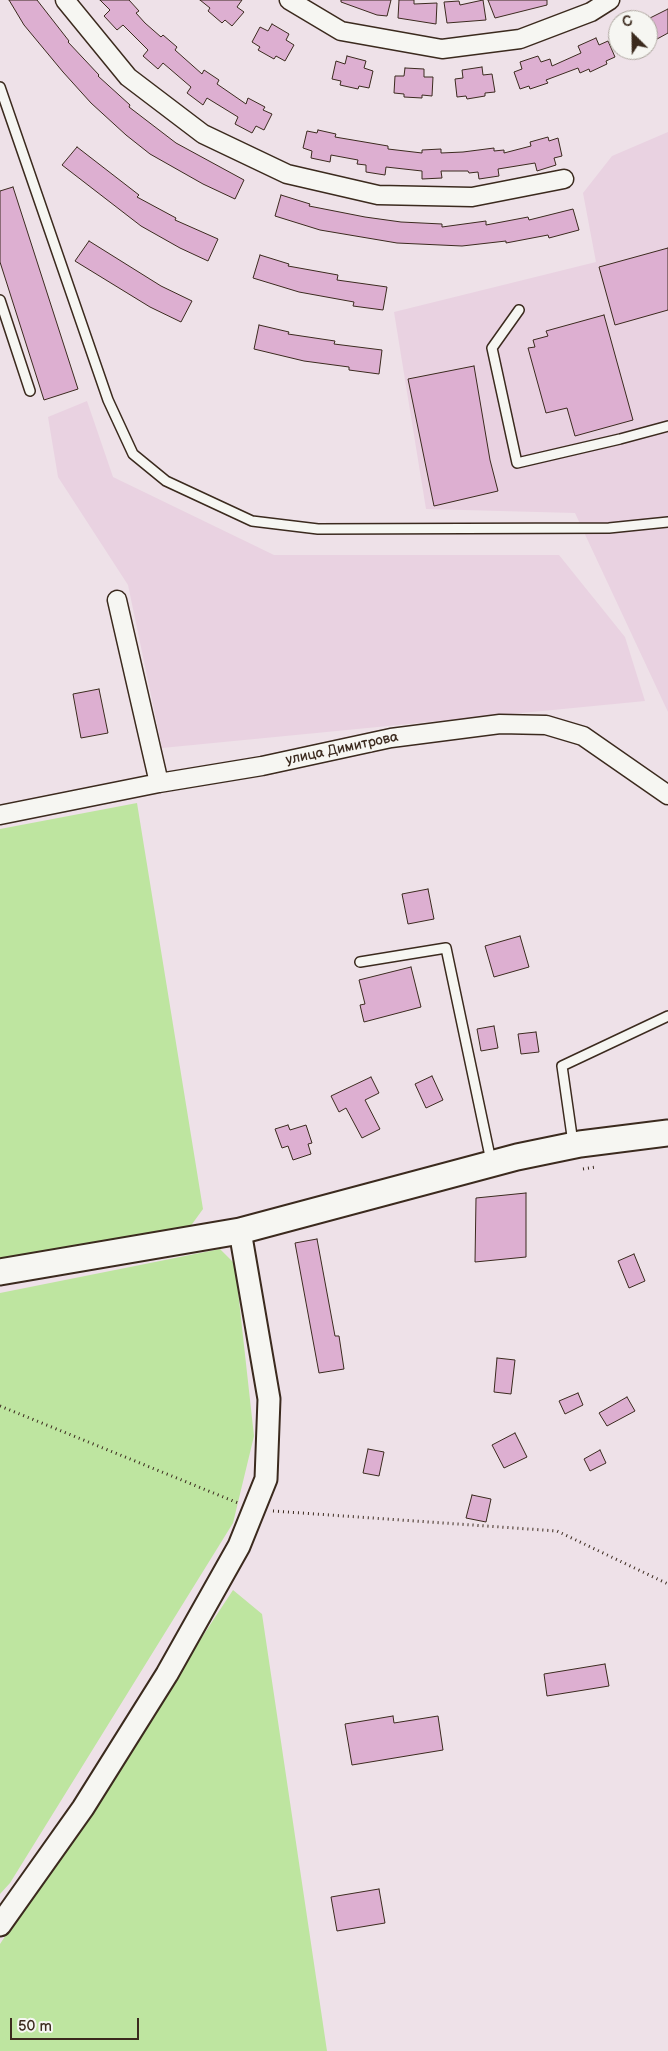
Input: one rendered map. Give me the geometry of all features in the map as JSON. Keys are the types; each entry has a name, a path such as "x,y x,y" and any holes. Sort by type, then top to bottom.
{"main road":[{"path":"0,1272 240,1230 492,1164 574,1146 668,1133"}],"street":[{"path":"65,0 128,77 203,134 287,174 378,196 472,197 564,179"},
{"path":"289,0 341,31 442,48 520,39 588,6 610,0"},
{"path":"117,600 159,783"},
{"name":"улица Димитрова","path":"0,815 159,783 262,766 391,738 500,724 546,726 583,736 668,795"},
{"path":"0,1925 83,1808 167,1674 239,1546 266,1479 270,1400 240,1230"}],"lane":[{"path":"0,87 108,400 133,454 166,482 252,520 318,529 608,528 668,522"},
{"path":"0,300 30,390"},
{"path":"519,310 492,348 517,463 668,426"},
{"path":"360,962 446,948 492,1164"},
{"path":"574,1146 562,1066 668,1016"}],"path":[{"path":"583,1169 596,1167"},
{"path":"0,1406 254,1510 557,1531 668,1584"}],"shaded area":[{"path":"668,132 668,712 575,513 426,509 394,312 596,262 583,193 612,156"},
{"path":"87,401 113,477 274,555 559,555 625,637 645,701 162,748 128,585 58,477 48,417"}],"green space":[{"path":"137,803 203,1209 182,1238 0,1264 0,829"},
{"path":"220,1249 235,1264 254,1436 233,1523 10,1883 0,1894 0,1293"},
{"path":"233,1590 262,1614 327,2051 0,2051 0,1944"}],"building":[{"path":"9,0 37,0 68,42 98,76 130,105 129,107 176,143 244,180 235,199 203,184 150,154 126,135 91,103 63,72 24,25"},
{"path":"100,0 129,0 139,11 136,13 145,23 161,37 163,35 177,47 175,50 202,74 204,70 219,80 217,84 246,104 248,98 265,107 263,110 272,114 264,130 256,126 252,133 235,124 238,117 207,98 203,105 187,93 191,87 163,63 158,69 143,56 148,50 123,25 117,30 104,16 110,10"},
{"path":"200,0 242,0 237,7 244,12 232,26 225,20 222,23 208,11 210,8"},
{"path":"341,0 391,0 387,16 377,15 341,2"},
{"path":"399,0 414,0 414,4 437,3 436,24 398,18"},
{"path":"483,0 486,20 447,23 444,2 459,1 460,5"},
{"path":"488,0 547,0 547,5 495,18"},
{"path":"668,9 668,33 658,38 658,14"},
{"path":"272,24 289,34 286,40 294,45 285,61 276,56 274,59 258,50 260,47 252,42 260,27 268,31"},
{"path":"596,38 599,45 608,41 607,64 590,72 589,69 580,73 578,68 546,80 548,83 530,89 529,86 520,89 514,72 522,69 520,62 538,56 541,62 550,59 552,66 581,53 578,46"},
{"path":"347,56 366,61 364,68 373,71 369,88 359,86 358,89 340,85 341,81 332,79 336,61 345,64"},
{"path":"482,67 483,75 492,74 495,92 467,99 466,96 457,97 455,79 463,78 462,70"},
{"path":"405,68 424,69 424,77 433,77 432,96 422,95 422,98 404,97 404,94 394,93 395,76 404,76"},
{"path":"318,130 336,134 335,137 388,146 388,149 422,153 422,150 441,149 441,153 494,148 494,151 504,150 504,153 531,146 530,142 548,137 549,141 558,138 562,156 554,158 556,165 537,171 535,163 498,169 499,176 479,179 478,172 441,171 442,178 422,179 422,171 386,167 385,175 366,172 366,165 357,164 358,160 331,155 330,162 311,158 312,151 303,148 307,131 317,133"},
{"path":"77,147 139,195 137,197 176,218 175,220 218,239 208,261 141,226 62,165"},
{"path":"13,187 78,389 44,400 0,262 0,191"},
{"path":"281,195 310,204 309,206 401,222 442,224 442,227 486,221 486,225 528,217 529,220 573,209 579,230 549,238 548,235 506,243 506,241 462,246 397,243 320,230 275,216"},
{"path":"89,241 161,286 192,301 181,322 150,307 75,261"},
{"path":"668,248 668,310 615,325 599,267"},
{"path":"260,255 289,264 288,266 338,275 337,280 387,287 383,310 353,306 354,302 299,292 253,278"},
{"path":"604,315 633,420 575,436 567,408 546,413 528,348 535,347 533,340 548,336 546,331"},
{"path":"259,325 289,332 288,334 335,341 334,344 382,350 379,374 349,370 349,367 304,361 254,349"},
{"path":"474,366 490,460 498,491 434,506 408,379"},
{"path":"99,689 108,733 81,738 73,694"},
{"path":"428,889 434,919 408,924 402,894"},
{"path":"520,936 529,967 494,977 485,946"},
{"path":"411,967 421,1007 364,1022 360,1005 365,1004 359,980"},
{"path":"494,1026 498,1048 481,1051 477,1029"},
{"path":"536,1032 539,1052 521,1054 518,1034"},
{"path":"432,1076 443,1100 426,1108 415,1084"},
{"path":"371,1077 379,1093 365,1100 380,1129 362,1138 346,1108 339,1112 331,1096"},
{"path":"288,1125 290,1130 306,1125 312,1143 308,1144 311,1154 293,1160 288,1146 282,1148 275,1129"},
{"path":"526,1193 526,1257 475,1262 476,1198"},
{"path":"317,1239 335,1336 339,1336 344,1369 319,1373 295,1243"},
{"path":"634,1254 645,1281 629,1288 618,1261"},
{"path":"497,1358 515,1360 511,1394 494,1392"},
{"path":"578,1393 583,1405 565,1414 559,1401"},
{"path":"627,1397 635,1411 607,1426 599,1413"},
{"path":"515,1433 527,1457 504,1468 492,1445"},
{"path":"368,1449 384,1452 379,1476 363,1473"},
{"path":"600,1450 606,1463 590,1471 584,1459"},
{"path":"472,1495 491,1499 486,1522 466,1518"},
{"path":"605,1664 609,1686 547,1696 544,1674"},
{"path":"393,1716 394,1723 438,1716 443,1750 352,1765 345,1724"},
{"path":"379,1889 385,1923 337,1931 331,1897"}]}
